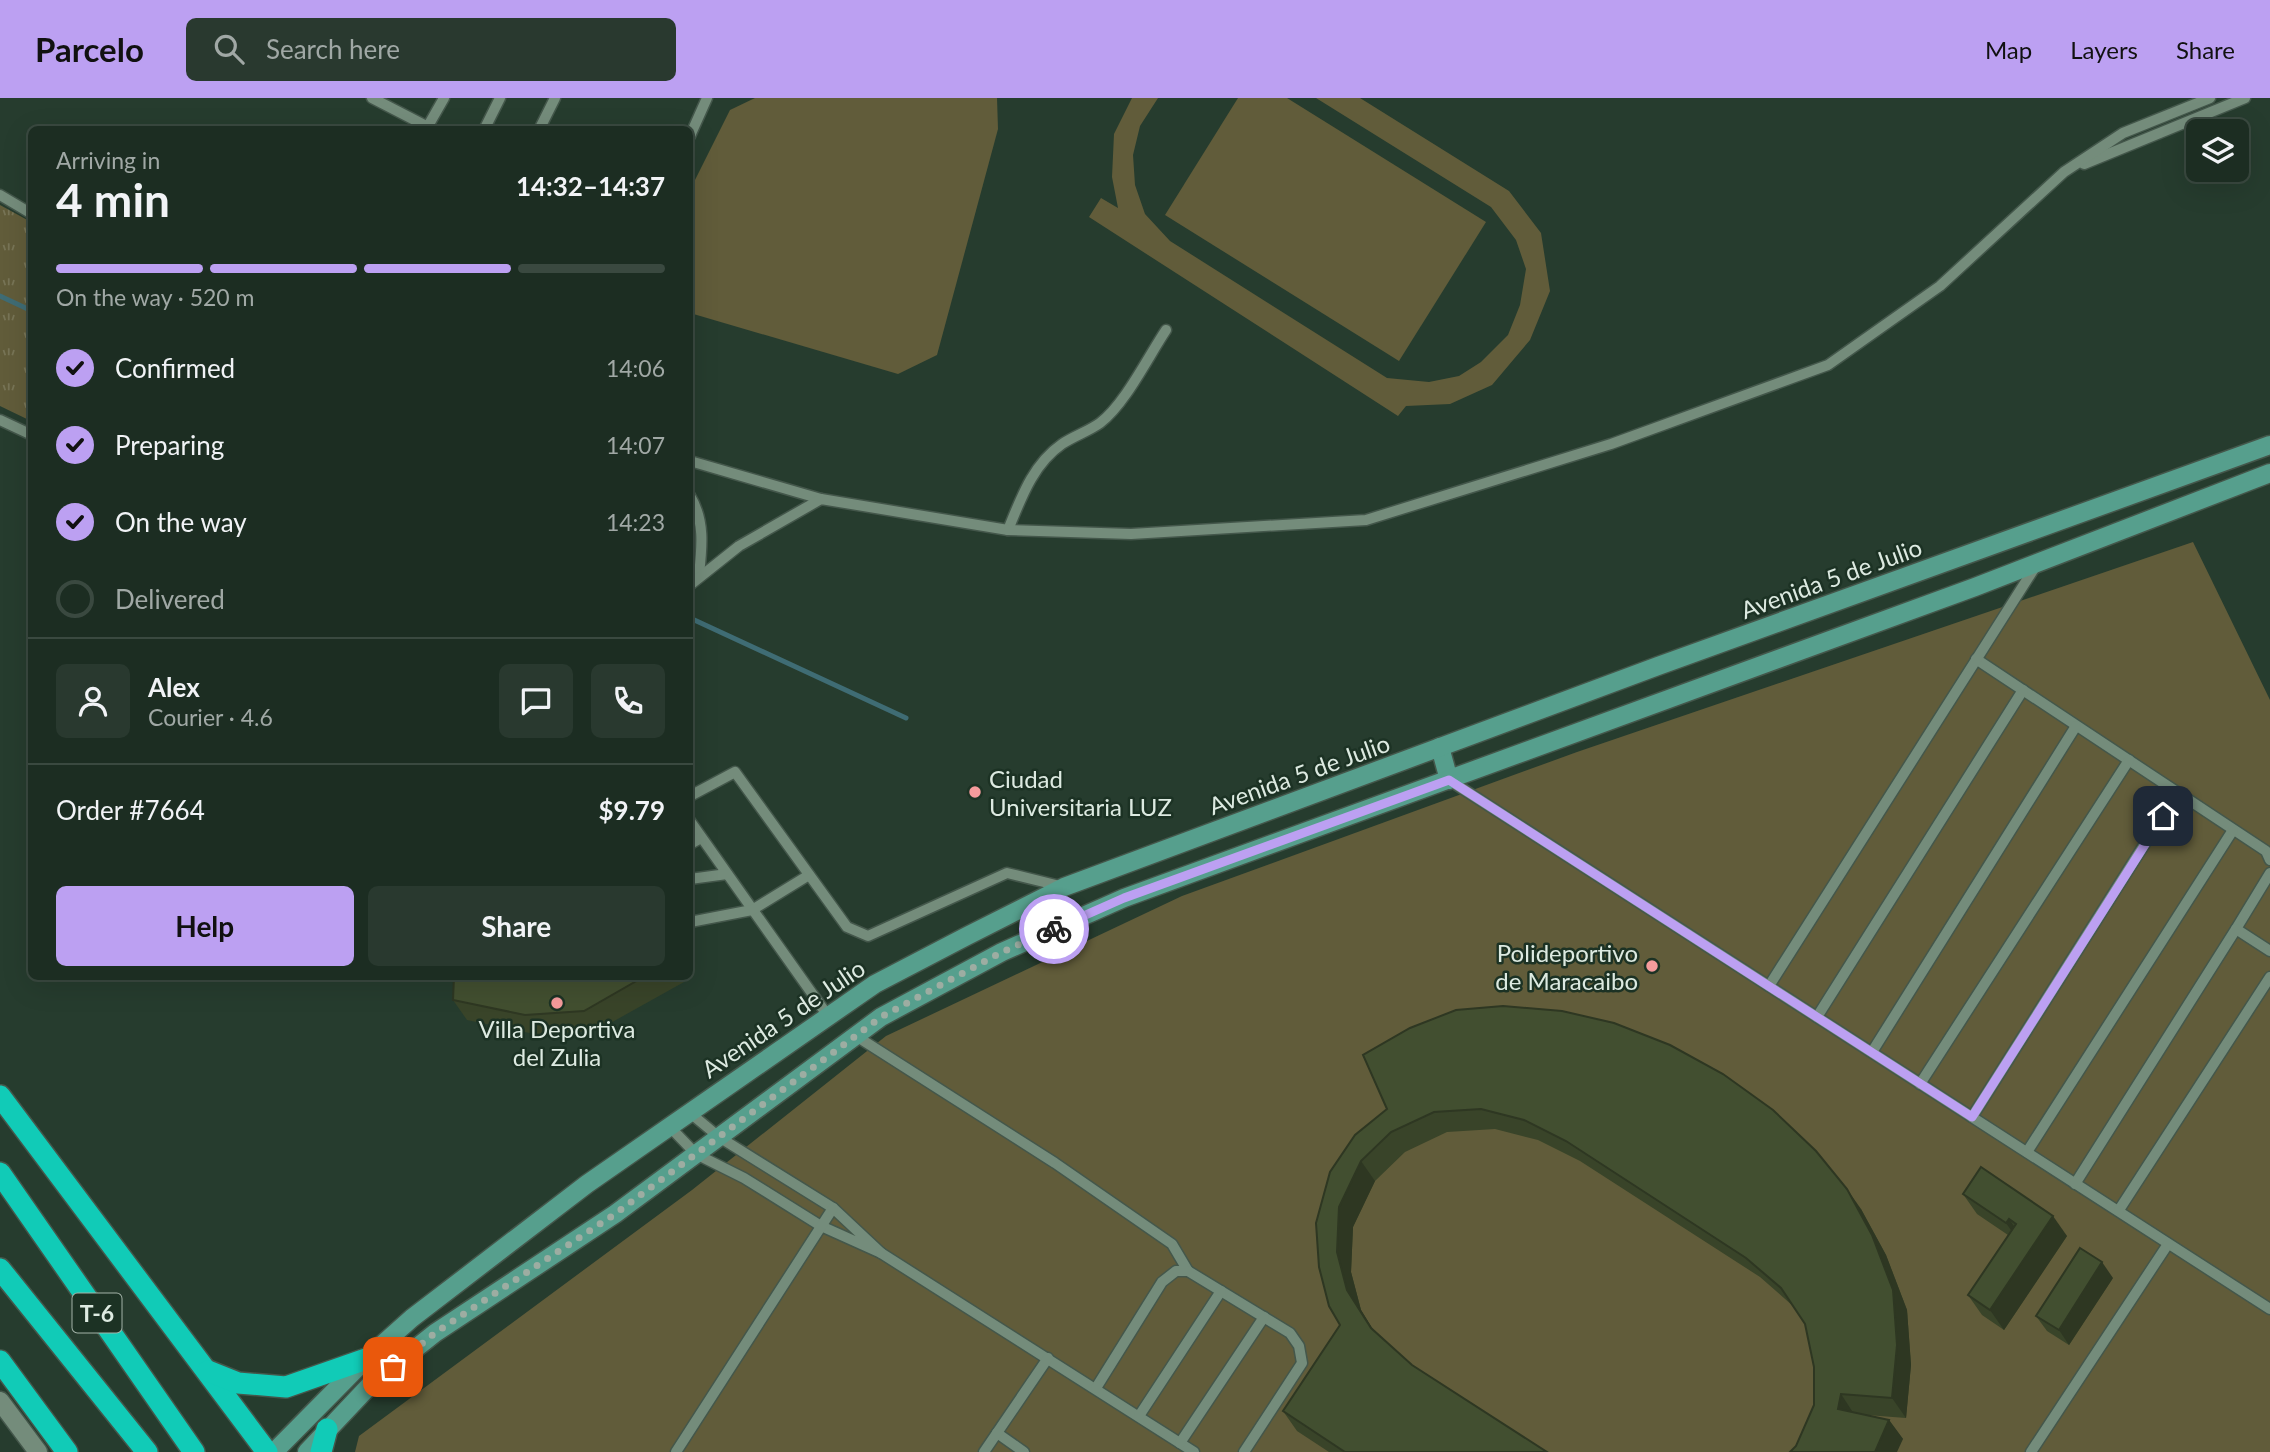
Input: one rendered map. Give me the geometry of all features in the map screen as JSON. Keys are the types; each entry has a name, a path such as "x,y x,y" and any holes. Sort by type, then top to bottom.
{"highway":[{"path":"0,1096 206,1370 250,1442 267,1452"},
{"name":"T-6","path":"0,1173 194,1452"},
{"name":"T-6","path":"0,1269 147,1452"},
{"path":"206,1370 238,1383 286,1387 366,1359"},
{"path":"0,1361 67,1452"},
{"path":"321,1452 327,1429"}],"main road":[{"name":"Avenida 5 de Julio","path":"274,1452 366,1359 422,1310 669,1126 875,984 1064,887 2270,445"},
{"path":"307,1452 371,1384 435,1333 615,1214 881,1017 1002,952 1124,898 2038,563 2270,473"},
{"path":"1440,747 1449,780"}],"street":[{"path":"0,1401 38,1452"}],"lane":[{"path":"372,98 389,102 428,126"},
{"path":"432,126 444,98"},
{"path":"486,126 500,98"},
{"path":"541,126 555,98"},
{"path":"693,462 821,499 1008,530 1131,534 1366,520 1611,444 1828,365 1940,286 2064,172 2123,133 2210,98"},
{"path":"2064,172 2245,98"},
{"path":"693,127 702,99"},
{"path":"0,195 28,212"},
{"path":"1008,530 1025,489 1040,464 1059,446 1100,424 1121,399 1166,330"},
{"path":"0,420 28,434"},
{"path":"693,582 739,546 821,499"},
{"path":"693,501 703,536 699,575"},
{"path":"1769,986 2038,563"},
{"path":"1976,659 2266,851 2270,860"},
{"path":"1816,1017 2023,690"},
{"path":"1871,1052 2076,726"},
{"path":"1920,1084 2129,761"},
{"path":"693,794 735,772 847,927 868,936 1007,873 1064,887"},
{"path":"1449,780 2270,1309"},
{"path":"1972,1117 2178,793"},
{"path":"693,826 828,1016"},
{"path":"2027,1153 2233,830"},
{"path":"693,842 701,838"},
{"path":"2075,1184 2270,873"},
{"path":"693,879 727,874"},
{"path":"693,921 752,910 809,875"},
{"path":"2236,929 2270,951"},
{"path":"2119,1210 2270,977"},
{"path":"856,1036 1055,1163 1172,1244 1188,1271 1290,1333 1299,1346 1302,1363 1244,1452"},
{"path":"689,1112 719,1137 833,1208 880,1253"},
{"path":"669,1126 696,1154 744,1178 821,1226 880,1253 1194,1452"},
{"path":"676,1452 833,1208"},
{"path":"2031,1452 2168,1244"},
{"path":"1096,1388 1162,1282 1176,1271 1188,1271"},
{"path":"1139,1416 1221,1291"},
{"path":"1180,1443 1264,1317"},
{"path":"984,1452 1048,1358"},
{"path":"997,1433 1024,1452"}],"green space":[{"path":"755,98 997,98 998,129 937,355 898,374 693,314 693,184 730,110"},
{"path":"1132,98 1158,98 1140,126 1133,155 1135,185 1145,214 1170,241 1387,378 1429,382 1459,376 1481,362 1508,335 1520,305 1526,269 1516,240 1491,207 1316,98 1360,98 1509,191 1541,233 1550,291 1530,340 1492,385 1450,404 1406,406 1398,416 1089,217 1101,198 1118,208 1112,177 1114,134"},
{"path":"1238,98 1287,98 1486,222 1399,361 1165,215"},
{"path":"0,205 28,220 28,420 0,406"},
{"name":"Polideportivo de Maracaibo","path":"2193,542 2270,700 2270,1452 355,1452 359,1436 692,1190 886,1036 1182,896 1577,752"}],"building":[{"path":"454,980 638,980 584,1011 525,1015 453,1000"},
{"path":"1503,1006 1562,1011 1614,1023 1670,1045 1723,1074 1773,1110 1816,1151 1847,1189 1872,1235 1893,1290 1897,1345 1892,1398 1841,1394 1838,1409 1889,1420 1875,1452 1790,1452 1796,1446 1814,1405 1814,1367 1805,1324 1781,1288 1746,1258 1566,1141 1524,1120 1481,1109 1434,1112 1391,1132 1361,1161 1339,1207 1337,1252 1347,1290 1371,1328 1412,1365 1547,1452 1345,1452 1283,1411 1340,1325 1329,1306 1319,1267 1316,1223 1330,1172 1355,1135 1387,1109 1363,1055 1410,1028 1456,1010"},
{"path":"1981,1167 2053,1216 1990,1310 1968,1295 2016,1224 2009,1219 2006,1223 1963,1194"},
{"path":"2080,1248 2102,1262 2059,1330 2036,1316"}],"waterway":[{"path":"0,296 28,309"},
{"path":"693,619 906,718"}],"way so far":[{"path":"393,1367 435,1333 615,1214 881,1017 1002,952 1054,929"}],"place":[{"name":"Ciudad Universitaria LUZ","path":"975,792"},
{"name":"Polideportivo de Maracaibo","path":"1652,966"},
{"name":"Villa Deportiva del Zulia","path":"557,1003"}],"route":[{"path":"1054,929 1124,898 1449,780 1972,1117 2163,816"}]}
